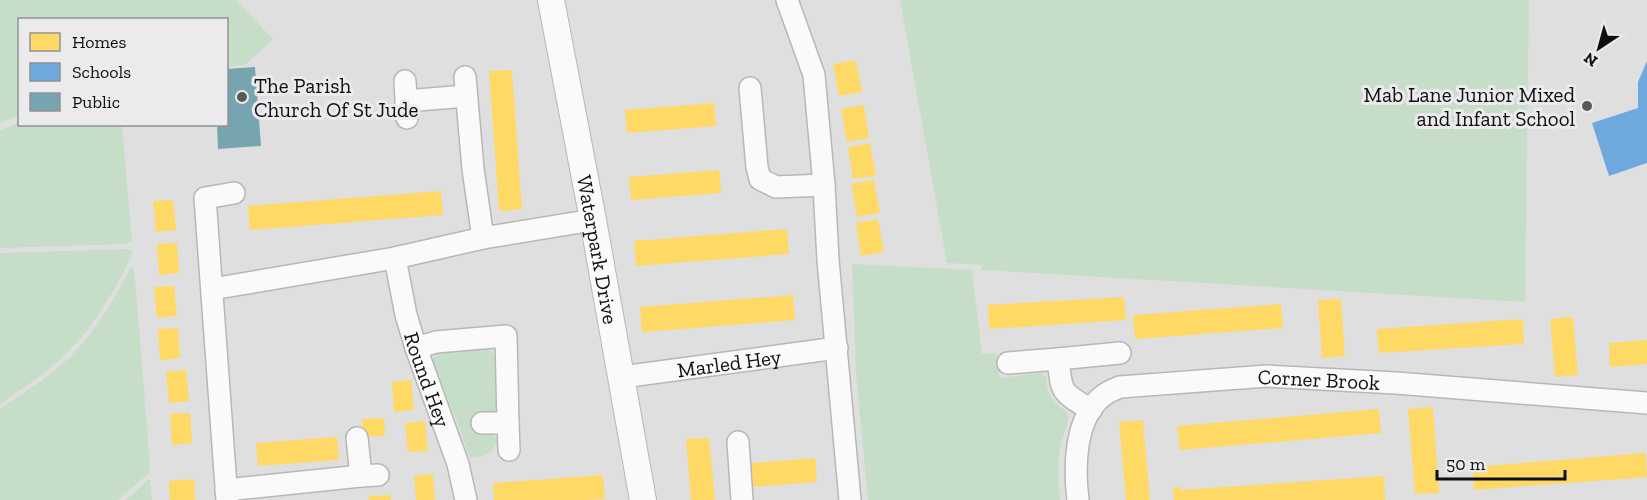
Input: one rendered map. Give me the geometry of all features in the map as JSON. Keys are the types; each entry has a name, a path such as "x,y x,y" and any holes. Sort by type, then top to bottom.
{"street":[{"name":"Waterpark Drive","path":"550,0 593,220 643,500"},
{"path":"787,0 814,75 850,500"},
{"path":"406,100 466,86 473,169 483,238"},
{"path":"750,88 760,179 776,187 824,185"},
{"path":"234,193 205,198 227,495 369,475 357,438"},
{"path":"212,289 395,258 483,238 593,220"},
{"name":"Round Hey","path":"395,258 406,315 458,464 466,500"},
{"path":"416,348 436,342 506,336 509,450"},
{"name":"Marled Hey","path":"622,377 837,348"},
{"path":"1008,363 1120,353"},
{"path":"1058,358 1061,387 1069,397 1090,410"},
{"name":"Corner Brook","path":"1078,500 1075,475 1081,431 1090,410 1103,395 1120,387 1267,376 1396,383 1647,403"},
{"path":"482,423 508,423"},
{"path":"738,442 742,500"}],"green space":[{"path":"0,0 236,0 273,39 245,65 228,67 228,18 18,18 18,115 0,123"},
{"path":"900,0 1529,0 1525,302 982,270 982,265 947,263"},
{"path":"18,122 18,126 122,126 132,242 0,248 0,131"},
{"path":"127,249 132,251 132,254 126,267 83,335 56,364 0,404 0,253"},
{"path":"852,264 972,270 982,354 996,353 1000,378 1040,373 1046,377 1051,397 1068,417 1059,458 1060,500 868,500 856,374"},
{"path":"133,267 135,278 149,473 118,500 0,500 0,409 37,384 71,356 104,314"},
{"path":"484,348 497,357 498,410 492,414 489,432 493,434 497,442 486,454 470,458 432,360 441,352"},
{"path":"150,479 152,500 126,500 148,480"}],"building: Homes":[{"path":"856,60 862,92 839,96 833,64"},
{"path":"512,70 522,209 499,211 489,71"},
{"path":"714,103 716,126 627,133 625,110"},
{"path":"864,105 869,138 847,142 841,109"},
{"path":"870,143 876,176 853,179 848,147"},
{"path":"719,170 721,193 631,200 629,177"},
{"path":"874,180 880,213 857,217 851,184"},
{"path":"441,191 443,215 250,230 248,206"},
{"path":"173,200 176,230 156,232 153,201"},
{"path":"878,219 884,252 861,256 856,223"},
{"path":"787,229 789,254 636,266 634,241"},
{"path":"177,243 179,273 159,275 157,244"},
{"path":"174,286 177,316 157,318 154,287"},
{"path":"793,295 795,320 642,332 640,307"},
{"path":"1124,297 1126,320 989,329 988,305"},
{"path":"1341,299 1345,356 1322,358 1318,300"},
{"path":"1281,304 1283,328 1135,339 1133,315"},
{"path":"1573,317 1578,375 1555,377 1550,319"},
{"path":"1523,319 1524,344 1379,353 1377,329"},
{"path":"178,328 180,358 160,360 158,329"},
{"path":"1647,340 1647,364 1610,367 1609,343"},
{"path":"186,370 189,401 169,403 166,372"},
{"path":"411,380 414,410 394,412 392,382"},
{"path":"1433,407 1439,493 1415,494 1408,409"},
{"path":"1379,409 1381,433 1180,450 1177,426"},
{"path":"190,413 192,443 172,445 170,414"},
{"path":"384,418 385,436 363,437 362,419"},
{"path":"1143,420 1150,500 1126,500 1119,422"},
{"path":"425,421 428,451 408,452 405,423"},
{"path":"337,437 339,460 258,466 256,443"},
{"path":"709,438 715,500 691,500 686,439"},
{"path":"1646,453 1647,477 1474,490 1473,467"},
{"path":"815,458 817,482 753,487 751,463"},
{"path":"433,474 435,500 416,500 414,476"},
{"path":"603,475 605,499 494,500 493,483"},
{"path":"1384,476 1385,500 1174,500 1173,487 1181,487 1181,490"},
{"path":"194,479 195,500 170,500 169,481"},
{"path":"390,495 391,500 369,500 368,496"}],"building: Schools":[{"path":"1647,61 1647,163 1609,176 1592,123 1638,108 1638,82"}],"building: Public":[{"name":"The Parish Church Of St Jude","path":"255,67 261,146 218,149 217,126 228,126 228,69"}],"place":[{"name":"The Parish Church Of St Jude","path":"242,97"},
{"name":"Mab Lane Junior Mixed and Infant School","path":"1587,106"}]}
